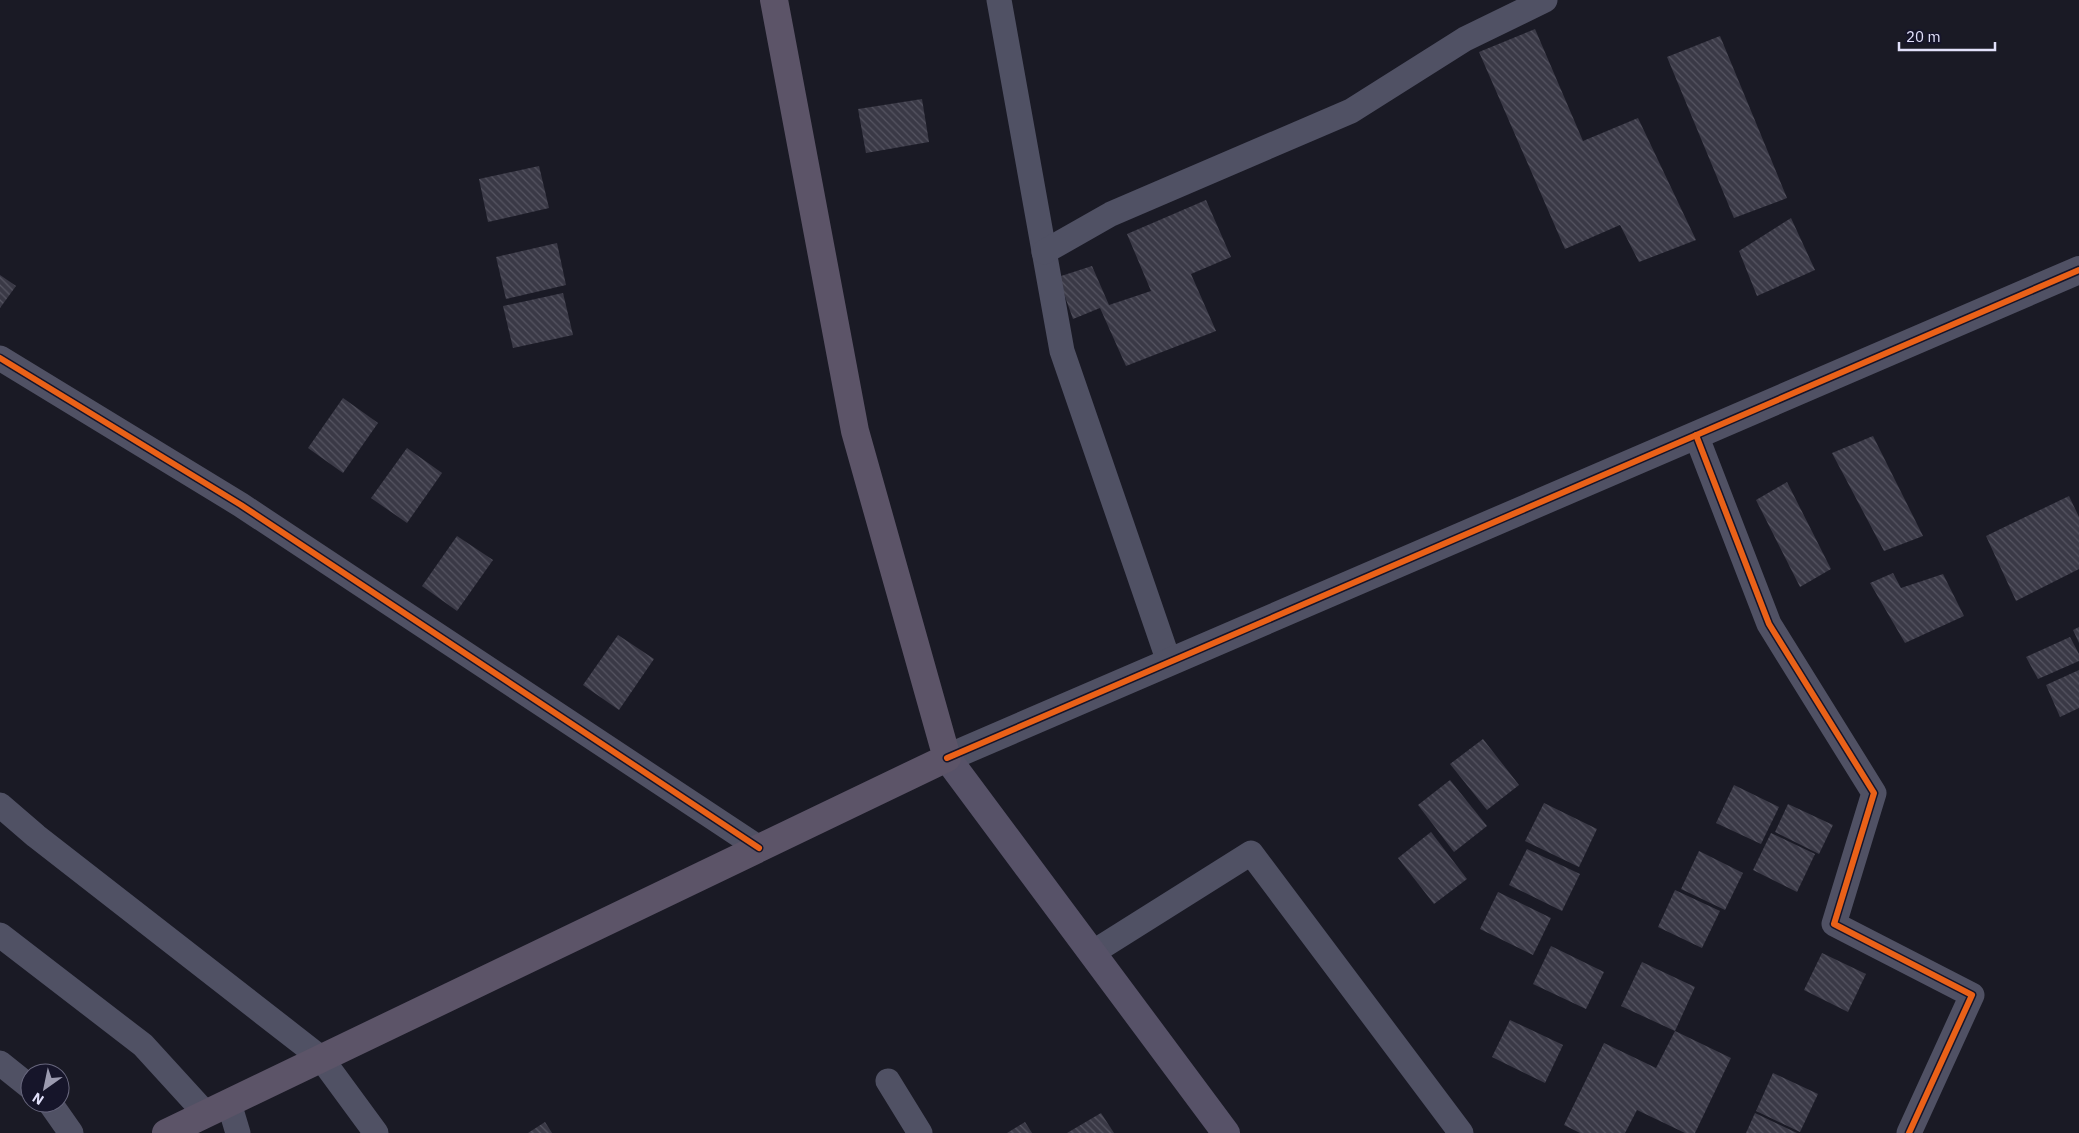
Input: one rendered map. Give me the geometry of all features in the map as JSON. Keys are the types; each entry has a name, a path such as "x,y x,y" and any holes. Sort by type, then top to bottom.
{"highway":[{"path":"166,1133 947,758 855,431 774,0"}],"main road":[{"path":"947,758 1226,1133"}],"street":[{"path":"999,0 1062,351 1169,662"},
{"path":"1044,252 1111,214 1352,111 1465,39 1546,0"},
{"path":"947,758 2079,270"},
{"path":"0,358 241,505 759,848"},
{"path":"1696,436 1769,624 1874,793 1834,924 1972,995 1909,1133"},
{"path":"0,805 36,836 321,1058 376,1133"},
{"path":"1092,952 1252,853 1461,1133"},
{"path":"0,936 143,1045 217,1108 238,1133"},
{"path":"0,1062 20,1079"},
{"path":"888,1081 920,1133"},
{"path":"57,1113 71,1133"}],"building":[{"path":"1535,29 1583,141 1638,118 1696,240 1639,262 1620,225 1565,249 1479,52"},
{"path":"1720,36 1787,198 1734,218 1667,57"},
{"path":"922,99 929,142 866,153 858,109"},
{"path":"539,166 549,208 488,222 479,179"},
{"path":"1206,200 1231,257 1191,274 1216,331 1126,366 1100,308 1073,319 1058,277 1092,266 1109,305 1151,291 1127,234"},
{"path":"1791,218 1815,270 1757,296 1739,251"},
{"path":"557,243 566,285 506,299 496,257"},
{"path":"0,275 16,286 0,308"},
{"path":"563,293 573,335 513,348 503,306"},
{"path":"343,398 378,423 343,473 308,448"},
{"path":"1873,436 1923,536 1884,551 1832,453"},
{"path":"407,448 442,473 407,523 371,498"},
{"path":"1787,482 1831,569 1800,587 1756,500"},
{"path":"2069,496 2079,517 2079,569 2016,601 1986,536"},
{"path":"457,536 493,560 457,611 422,586"},
{"path":"1893,573 1901,588 1943,574 1964,616 1905,643 1870,583"},
{"path":"2079,627 2079,643 2073,630"},
{"path":"618,635 654,659 619,710 583,685"},
{"path":"2070,637 2079,654 2079,661 2038,679 2026,657"},
{"path":"2079,670 2079,708 2060,717 2046,685"},
{"path":"1483,739 1519,785 1487,810 1450,764"},
{"path":"1450,780 1487,826 1454,852 1418,805"},
{"path":"1734,785 1779,807 1761,844 1716,823"},
{"path":"1544,803 1597,829 1579,867 1525,841"},
{"path":"1788,804 1833,825 1819,854 1775,832"},
{"path":"1431,832 1467,879 1434,904 1398,858"},
{"path":"1771,833 1815,854 1797,892 1753,870"},
{"path":"1527,849 1580,874 1562,911 1509,885"},
{"path":"1699,851 1743,873 1725,910 1681,889"},
{"path":"1675,890 1720,911 1702,948 1658,927"},
{"path":"1498,892 1551,918 1533,955 1480,929"},
{"path":"1551,946 1604,972 1586,1009 1533,984"},
{"path":"1822,953 1866,974 1848,1012 1804,990"},
{"path":"1642,962 1695,987 1675,1031 1621,1006"},
{"path":"1510,1020 1563,1045 1545,1083 1492,1057"},
{"path":"1675,1031 1731,1058 1695,1133 1685,1133 1637,1110 1625,1133 1580,1133 1564,1125 1604,1043 1656,1068"},
{"path":"1773,1073 1818,1094 1800,1132 1756,1111"},
{"path":"1101,1113 1114,1133 1067,1133"},
{"path":"1755,1113 1797,1133 1746,1133"},
{"path":"545,1122 552,1133 528,1133"},
{"path":"1025,1122 1032,1133 1007,1133"}],"cycle path":[{"path":"947,758 2079,270"},
{"path":"0,358 241,505 759,848"},
{"path":"1696,435 1769,624 1874,793 1834,924 1972,995 1909,1133"}]}
